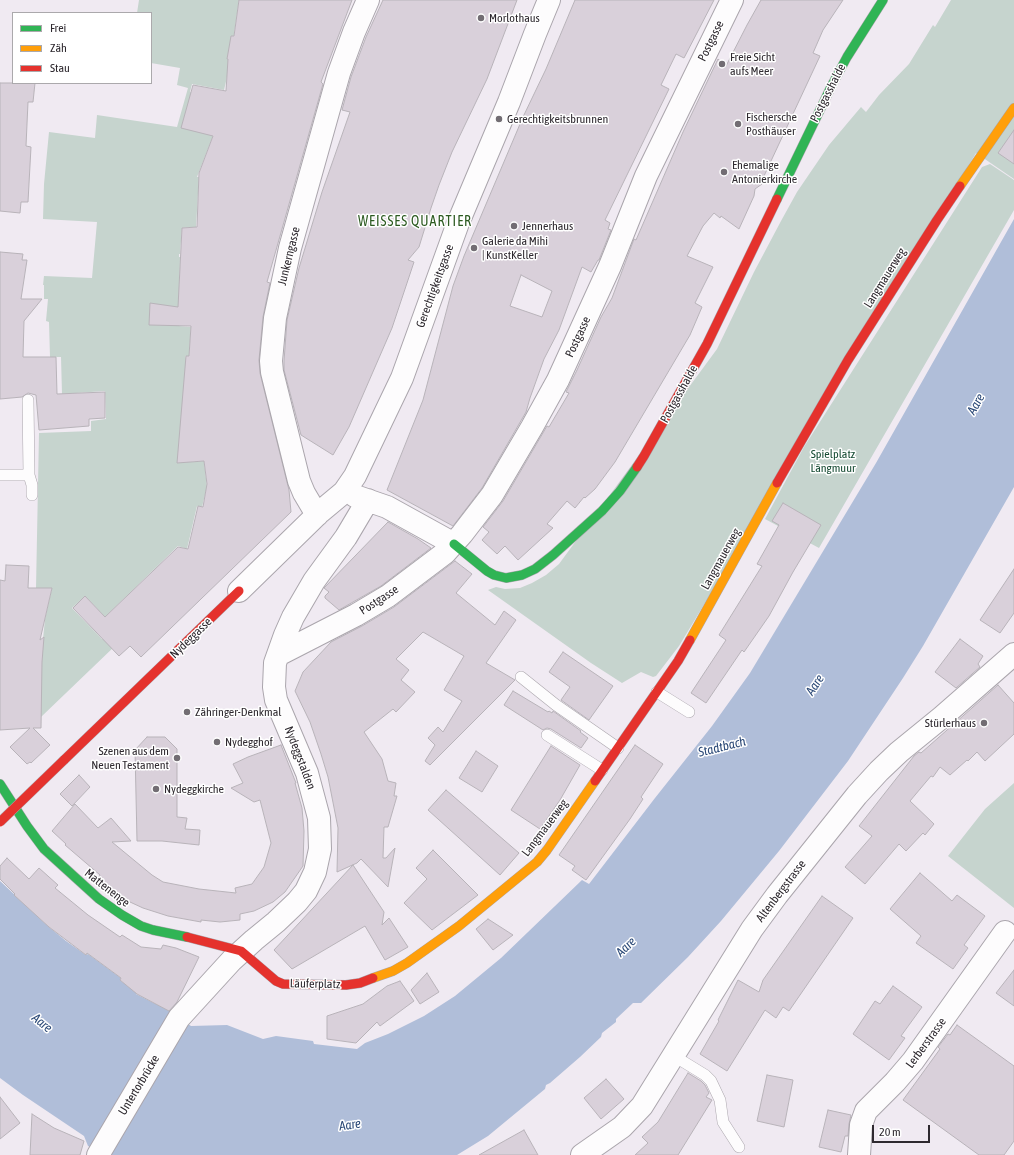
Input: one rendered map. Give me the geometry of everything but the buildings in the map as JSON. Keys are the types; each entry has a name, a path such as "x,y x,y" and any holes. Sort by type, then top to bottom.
{"street":[{"name":"Junkerngasse","path":"317,515 299,481 272,372 271,361 275,318 290,248 339,73 368,0"},
{"name":"Gerechtigkeitsgasse","path":"317,515 344,492 355,476 402,378 458,223 509,102 549,0"},
{"name":"Postgasse","path":"278,655 350,618 388,596 454,544 496,489 558,380 610,266 646,176 732,0"},
{"name":"Postgasshalde","path":"344,492 387,507 399,513 454,544 487,571 494,575 506,578 522,575 535,569 602,511 620,491 644,456 707,344 832,85 847,56 883,0"},
{"name":"Langmauerweg","path":"393,971 459,926 537,862 547,850 678,661 799,444 868,328 937,220 1014,108"},
{"name":"Nydeggstalden","path":"241,951 276,922 297,902 311,882 318,863 320,836 319,818 312,787 300,753 278,705 274,687 274,672 278,655 289,626 314,581 346,537 368,500"},
{"name":"Nydeggasse","path":"0,822 317,515"},
{"name":"Altenbergstrasse","path":"582,1155 622,1127 633,1117 647,1099 752,929 777,895 857,795 899,752 942,717 1014,654"},
{"name":"Mattenenge","path":"0,784 27,826 44,848 73,877 112,908 146,928 241,951"},
{"name":"Lerberstrasse","path":"859,1155 860,1137 866,1111 913,1062 1005,932"},
{"name":"Läuferplatz","path":"241,951 276,981 283,984 353,984 366,982 393,971"},
{"name":"Untertorbrücke","path":"98,1154 180,1018 241,951"}],"lane":[{"path":"28,400 29,475 32,485 32,495"},
{"path":"0,475 29,475"},
{"path":"521,677 556,705 618,748"},
{"path":"657,692 689,712"},
{"path":"547,735 602,770"},
{"path":"674,1056 705,1075 711,1081 721,1105 723,1122 739,1147"}],"green space":[{"path":"139,0 239,0 233,41 227,59 231,60 224,90 192,84 190,92 222,99 213,136 197,177 199,177 196,227 182,228 179,254 179,326 191,327 189,356 185,357 187,358 186,462 204,461 207,487 202,507 197,506 187,549 178,546 105,617 85,596 72,608 102,639 106,635 116,645 41,717 41,662 45,619 52,588 36,588 39,433 91,431 91,421 106,419 105,391 62,394 61,357 50,357 49,322 46,321 48,299 44,299 44,276 92,278 97,222 43,219 44,184 49,132 95,138 97,115 177,127 188,88 177,85 180,68 152,63 152,12 137,12"},
{"path":"951,0 1014,0 1014,179 976,153 679,646 656,676 653,677 641,672 622,683 591,663 488,590 496,587 505,589 520,588 546,575 559,564 717,349 754,272 781,221 797,192 829,145 861,107 866,112 879,95 909,64 933,25 935,27"},
{"name":"Spielplatz Längmuur","path":"990,164 1014,180 1014,210 819,548 765,519 804,447 982,167"},
{"path":"1014,783 1014,908 948,856 985,809"}],"water":[{"path":"1014,219 1014,487 923,646 903,678 848,761 779,851 721,921 688,957 641,1003 633,1003 580,1057 546,1085 545,1089 488,1136 457,1155 104,1155 88,1146 84,1136 0,1078 0,881 66,941 86,955 88,954 121,978 120,980 136,992 136,994 172,1012 191,1026 227,1025 263,1039 276,1036 313,1041 314,1044 357,1049 365,1043 388,1034 424,1016 455,996 501,958 582,880 589,884 712,726 750,673 876,463"}],"traffic: fast":[{"path":"777,199 832,85 847,57 883,0"},
{"path":"454,544 494,575 506,578 522,575 535,569 553,555 602,511 620,491 637,467"},
{"path":"0,784 44,849 99,899 141,926 187,937"}],"traffic: slow":[{"path":"960,186 1014,108"},
{"path":"690,640 777,483"},
{"path":"373,978 393,971 407,963 459,926 537,862 595,781"}],"traffic: jam":[{"path":"777,483 848,360 960,186"},
{"path":"637,467 707,344 777,199"},
{"path":"64,760 239,591"},
{"path":"595,781 678,661 690,640"},
{"path":"0,822 64,760"},
{"path":"187,937 241,951 276,981 283,984 346,985 360,983 373,978"}],"place":[{"name":"Morlothaus","path":"481,18"},
{"name":"Freie Sicht aufs Meer","path":"722,64"},
{"name":"Gerechtigkeitsbrunnen","path":"499,119"},
{"name":"Fischersche Posthäuser","path":"738,124"},
{"name":"Ehemalige Antonierkirche","path":"724,172"},
{"name":"Jennerhaus","path":"514,226"},
{"name":"Galerie da Mihi | KunstKeller","path":"474,248"},
{"name":"Zähringer-Denkmal","path":"187,712"},
{"name":"Stürlerhaus","path":"984,723"},
{"name":"Nydegghof","path":"217,742"},
{"name":"Szenen aus dem Neuen Testament","path":"177,758"},
{"name":"Nydeggkirche","path":"156,789"}],"district":[{"name":"WEISSES QUARTIER","path":"415,222"}],"water label":[{"name":"Aare","path":"976,404"},
{"name":"Aare","path":"815,685"},
{"name":"Stadtbach","path":"722,747"},
{"name":"Aare","path":"626,947"},
{"name":"Aare","path":"42,1023"},
{"name":"Aare","path":"350,1125"}]}
